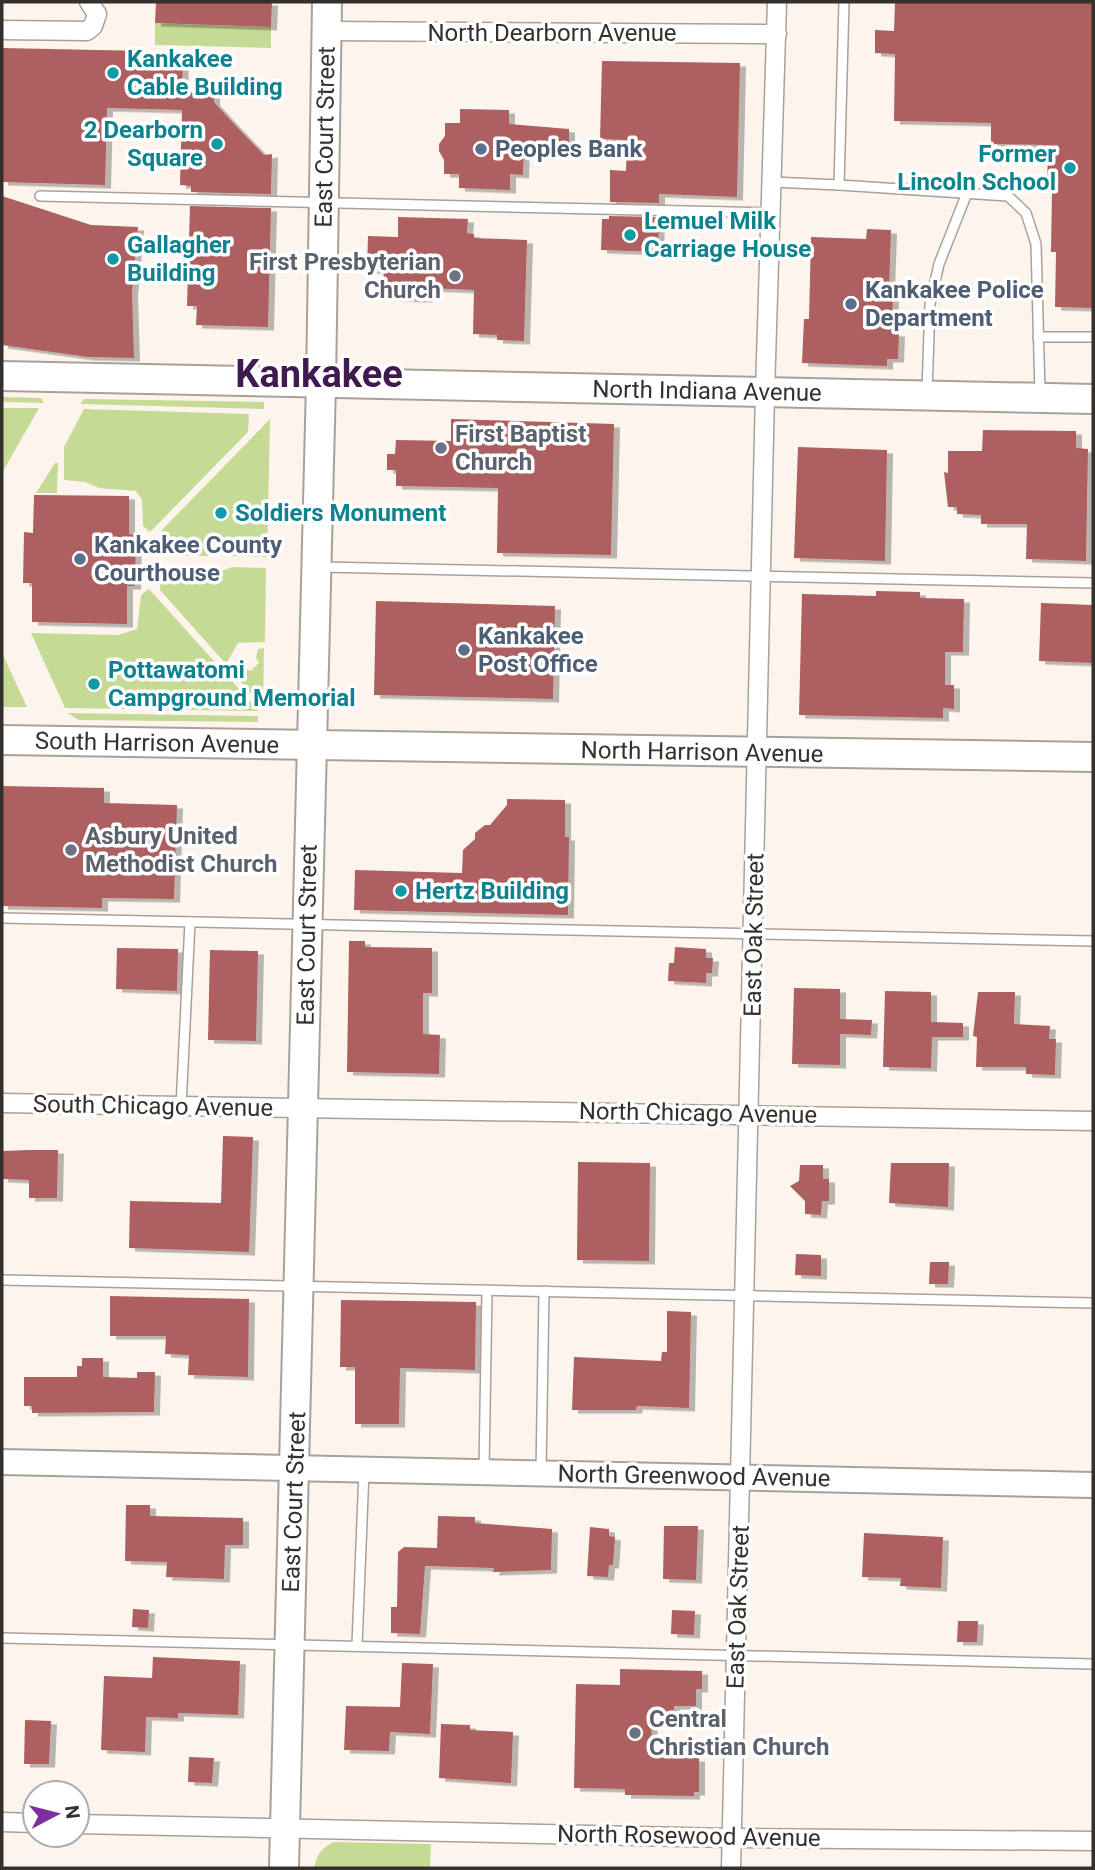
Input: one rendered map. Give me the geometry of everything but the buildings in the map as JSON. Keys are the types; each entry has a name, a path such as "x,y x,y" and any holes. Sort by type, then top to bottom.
{"main road":[{"name":"East Court Street","path":"284,1868 321,383 327,2"},
{"name":"North Indiana Avenue","path":"2,376 1093,399"},
{"name":"South Harrison Avenue","path":"2,740 312,746"},
{"name":"North Harrison Avenue","path":"312,746 1093,757"}],"street":[{"path":"2,30 87,31 93,26 96,14 89,2"},
{"name":"East Oak Street","path":"731,1868 765,392 777,2"},
{"name":"North Dearborn Avenue","path":"327,31 777,34"},
{"name":"South Chicago Avenue","path":"2,1103 303,1110"},
{"name":"North Chicago Avenue","path":"303,1110 749,1113 1093,1121"},
{"name":"North Greenwood Avenue","path":"2,1462 1093,1485"},
{"path":"2,1822 21,1823"},
{"name":"North Rosewood Avenue","path":"91,1824 731,1838 1093,1841"}],"lane":[{"path":"839,185 845,2"},
{"path":"772,182 1008,196 1026,213 1036,244 1040,398"},
{"path":"926,396 930,304 939,264 967,193"},
{"path":"40,196 771,213"},
{"path":"1038,337 1093,337"},
{"path":"316,567 1093,583"},
{"path":"2,918 1093,941"},
{"path":"181,1107 190,922"},
{"path":"2,1280 1093,1303"},
{"path":"484,1472 487,1290"},
{"path":"541,1473 544,1291"},
{"path":"357,1645 364,1469"},
{"path":"2,1638 1093,1664"}],"green space":[{"path":"155,23 271,27 271,48 155,45"},
{"path":"2,397 41,398 44,403 2,402"},
{"path":"84,399 264,402 264,409 80,404"},
{"path":"2,408 39,408 2,473"},
{"path":"84,409 249,414 248,432 150,532 143,526 142,500 136,491 99,488 85,482 64,480 64,447"},
{"path":"270,419 267,557 232,556 223,550 209,556 164,555 160,552 162,530"},
{"path":"55,463 58,463 57,493 36,493"},
{"path":"209,567 219,572 232,567 266,568 265,642 238,643 226,664 160,590 161,569"},
{"path":"149,589 259,711 65,708 31,633 118,635 137,629 141,595"},
{"path":"264,648 263,707 230,670 241,665 250,671 259,663 256,658 258,649"},
{"path":"2,653 27,707 2,707"},
{"path":"67,713 258,716 258,722 79,720"},
{"path":"334,1842 431,1844 430,1868 314,1868 320,1852"}],"place":[{"name":"Kankakee Cable Building","path":"113,73"},
{"name":"2 Dearborn Square","path":"217,144"},
{"name":"Peoples Bank","path":"481,149"},
{"name":"Former Lincoln School","path":"1070,168"},
{"name":"Lemuel Milk Carriage House","path":"630,235"},
{"name":"Gallagher Building","path":"113,259"},
{"name":"First Presbyterian Church","path":"455,276"},
{"name":"Kankakee Police Department","path":"851,304"},
{"name":"First Baptist Church","path":"441,448"},
{"name":"Soldiers Monument","path":"221,513"},
{"name":"Kankakee County Courthouse","path":"80,559"},
{"name":"Kankakee Post Office","path":"464,650"},
{"name":"Pottawatomi Campground Memorial","path":"94,684"},
{"name":"Asbury United Methodist Church","path":"71,850"},
{"name":"Hertz Building","path":"401,891"},
{"name":"Central Christian Church","path":"635,1733"}],"district":[{"name":"Kankakee","path":"319,374"}]}
